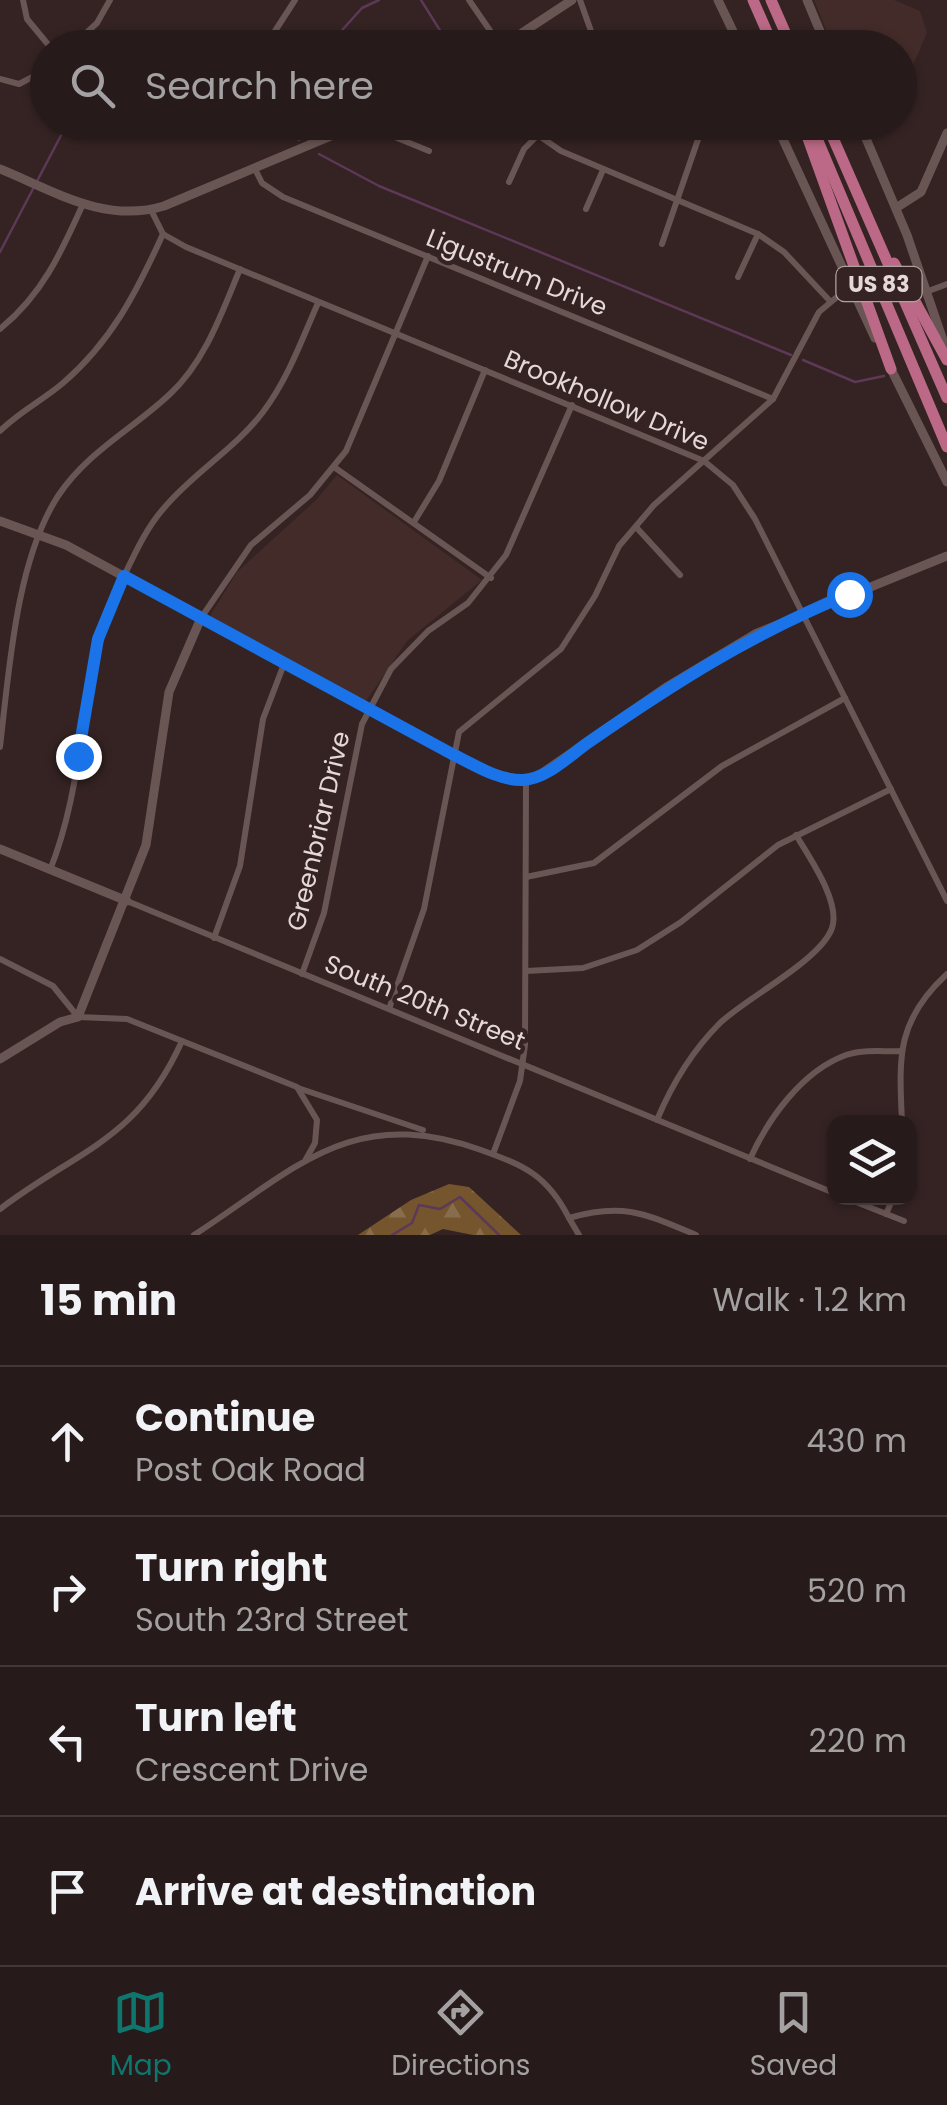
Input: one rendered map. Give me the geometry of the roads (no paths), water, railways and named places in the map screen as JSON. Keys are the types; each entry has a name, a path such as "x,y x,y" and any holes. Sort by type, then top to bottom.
{"highway":[{"path":"753,0 766,30"},
{"path":"771,0 784,30"},
{"path":"808,140 891,369"},
{"name":"US 83","path":"818,140 947,446"},
{"name":"US 83","path":"834,140 947,398"},
{"path":"846,169 947,360"}],"street":[{"path":"23,0 28,19 37,30"},
{"path":"89,30 110,0"},
{"path":"274,30 295,0"},
{"path":"469,0 489,30"},
{"path":"527,30 572,0"},
{"path":"580,0 591,30"},
{"path":"718,0 732,30"},
{"path":"807,0 820,30"},
{"path":"0,79 19,84 30,78"},
{"path":"896,208 921,192 947,133"},
{"path":"0,169 83,204 115,213 152,210 323,140"},
{"path":"402,140 429,151"},
{"path":"509,182 532,140"},
{"path":"546,140 560,151 602,170 758,234 784,252 830,300"},
{"path":"662,244 698,140"},
{"path":"784,140 849,287 947,482"},
{"path":"867,140 896,208 947,351"},
{"name":"Ligustrum Drive","path":"256,169 262,182 283,197 773,399"},
{"path":"586,210 602,170"},
{"path":"0,329 24,310 51,273 83,204"},
{"path":"0,431 98,350 129,308 163,234 152,210"},
{"name":"Brookhollow Drive","path":"163,234 704,461 734,484 947,901"},
{"path":"738,277 758,234"},
{"path":"78,1017 127,901 150,830 169,692 202,618 251,545 310,496 334,467 356,431 428,256"},
{"path":"0,747 18,609 56,500 75,473 188,375 213,332 240,269"},
{"path":"926,292 947,284"},
{"path":"389,1010 424,909 459,732 479,712 519,687 561,650 596,596 619,546 773,399 812,323 830,300 849,287"},
{"path":"50,871 72,806 95,652 124,576 161,510 246,431 271,401 318,302"},
{"path":"414,522 439,481 485,370"},
{"name":"Greenbriar Drive","path":"302,974 324,913 358,737 369,710 407,650 468,603 518,538 572,405"},
{"path":"334,467 491,578"},
{"path":"0,521 42,534 124,576 452,754 499,776 526,780 554,767 716,657 801,613 947,556"},
{"path":"636,527 680,575"},
{"path":"214,938 240,866 263,719 284,664"},
{"path":"526,877 594,863 722,766 845,698"},
{"path":"493,1154 523,1064 526,780"},
{"path":"526,972 583,968 650,944 757,858 891,788"},
{"path":"657,1120 682,1070 710,1034 811,952 832,929 833,914 824,889 796,836"},
{"name":"South 20th Street","path":"0,849 827,1190"},
{"path":"0,959 53,986 72,1004 78,1017"},
{"path":"902,1115 902,1051 916,1008 947,974"},
{"path":"0,1059 60,1022 78,1017 127,1018 297,1087 493,1154 546,1181 579,1235"},
{"path":"0,1210 100,1146 135,1117 162,1081 182,1041"},
{"path":"750,1159 771,1119 824,1068 845,1055 902,1051"},
{"path":"297,1087 317,1120 315,1143 303,1163"},
{"path":"194,1235 303,1163 358,1137 401,1132 435,1134"},
{"path":"864,1205 904,1221"},
{"path":"886,1214 890,1205"},
{"path":"569,1218 600,1209 626,1208 696,1235"}],"waterway":[{"path":"342,30 362,8 379,0"},
{"path":"421,0 440,30"},
{"path":"0,252 59,140"},
{"path":"319,154 379,186 791,355"},
{"path":"803,360 855,382 884,376"},
{"path":"392,1235 412,1223 419,1205 440,1209 460,1197 499,1235"}]}
